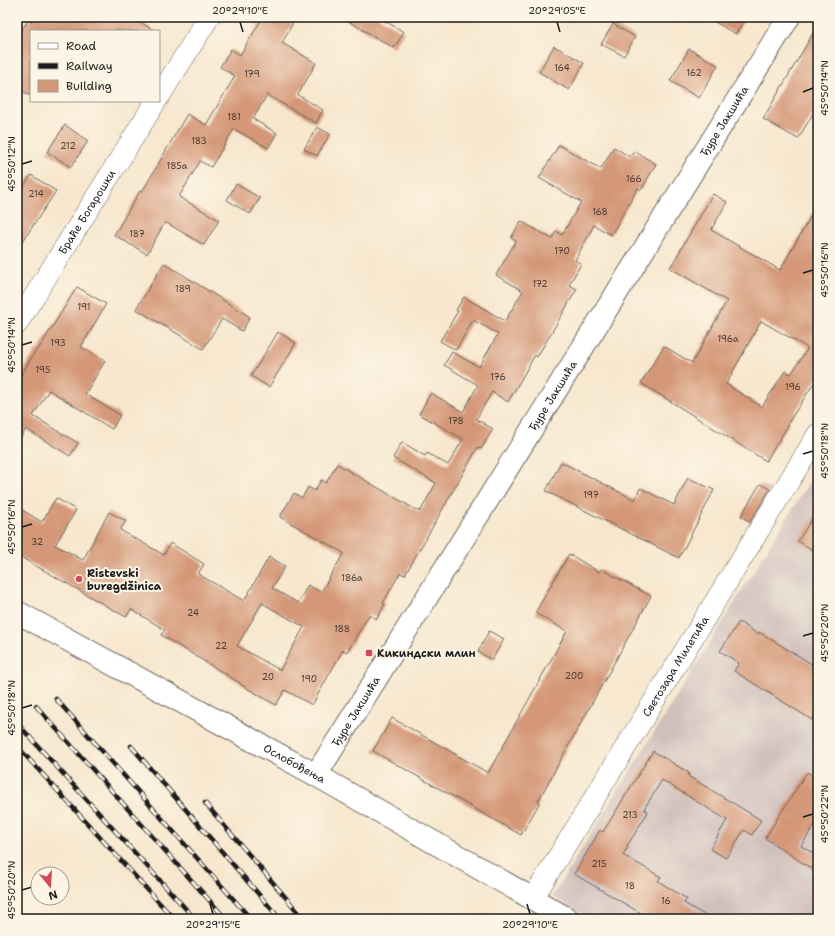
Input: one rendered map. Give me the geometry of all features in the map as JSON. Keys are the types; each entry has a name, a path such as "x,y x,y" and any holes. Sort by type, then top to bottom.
{"main road":[{"name":"Ђуре Јакшића","path":"316,775 789,17"},
{"name":"Ослобођења","path":"17,612 316,775 568,919"}],"street":[{"path":"160,95 209,17"},
{"name":"Браће Богарошки","path":"17,324 155,102"},
{"name":"Светозара Милетића","path":"533,898 818,434"}],"shaded area":[{"path":"818,468 818,919 591,919 552,897"}],"building":[{"path":"30,17 31,22 34,17 132,17 153,30 30,30 30,95 17,88 17,38"},
{"path":"263,17 296,17 282,43 316,63 298,95 323,110 316,123 267,95 253,119 277,133 268,148 234,129 211,167 200,161 179,197 219,220 204,245 165,222 147,254 114,235 140,191 142,192 187,114 206,125 235,76 220,67 231,49 240,55"},
{"path":"341,17 378,17 404,32 394,48"},
{"path":"706,17 746,17 736,34"},
{"path":"613,24 635,37 624,56 601,44"},
{"path":"818,25 818,105 798,139 763,119"},
{"path":"554,46 584,63 569,90 539,72"},
{"path":"689,49 718,65 699,98 670,81"},
{"path":"65,125 88,141 71,167 47,152"},
{"path":"317,127 330,134 317,156 304,149"},
{"path":"559,145 601,169 614,147 630,157 634,151 656,164 641,190 638,188 611,235 594,225 575,260 581,264 569,285 577,289 537,357 535,355 508,402 492,392 476,419 493,429 481,449 478,447 405,575 400,573 383,603 385,604 377,619 369,615 347,652 343,650 312,705 285,690 276,705 161,635 165,630 131,609 126,617 17,555 17,507 42,522 56,498 76,510 55,545 83,560 109,512 126,521 120,530 164,555 170,543 204,564 198,574 244,601 269,557 285,566 272,588 298,603 308,585 321,592 344,553 280,517 294,493 302,498 308,487 315,491 321,480 326,483 337,464 420,512 436,483 393,458 402,442 425,456 427,453 448,465 463,439 419,414 431,393 463,412 478,385 444,365 452,352 479,367 498,334 473,320 456,350 440,341 458,311 456,310 464,297 505,321 523,291 496,275 516,241 511,238 521,221 552,239 556,231 562,235 581,202 539,178","holes":["262,603 304,627 280,670 237,646"]},
{"path":"31,175 56,191 17,250 17,197"},
{"path":"236,184 260,198 250,214 227,200"},
{"path":"713,194 727,202 711,230 780,270 818,204 818,377 788,423 789,424 766,461 641,383 664,346 692,363 727,301 670,268","holes":["761,321 808,348 791,374 785,371 762,407 726,384"]},
{"path":"164,263 250,317 242,331 222,319 203,349 136,309"},
{"path":"77,287 106,304 81,347 105,361 85,394 120,415 112,429 49,390 33,416 78,443 70,456 26,429 17,444 17,382"},
{"path":"278,332 296,343 269,387 251,376"},
{"path":"561,462 635,500 640,488 674,505 688,478 714,490 679,558 546,491"},
{"path":"760,484 770,489 750,522 741,516"},
{"path":"818,509 818,553 798,541"},
{"path":"569,554 599,572 601,569 651,596 538,801 540,802 521,835 373,751 392,718 488,773 567,631 535,613"},
{"path":"739,622 758,634 759,632 818,668 818,710 812,720 734,671 739,663 720,651"},
{"path":"489,631 504,639 492,660 478,652"},
{"path":"653,751 689,773 688,776 761,820 752,835 744,830 726,858 710,849 727,820 662,780 644,809 648,812 623,855 661,877 658,881 687,899 684,903 711,919 651,919 574,874 600,830 603,832"},
{"path":"807,772 818,779 818,820 801,846 818,856 818,873 765,838"}],"railway":[{"path":"56,699 251,919"},
{"path":"36,706 226,919"},
{"path":"17,723 195,919"},
{"path":"17,746 174,919"},
{"path":"131,746 280,919"},
{"path":"205,803 304,919"}],"place":[{"name":"Ristevski buregdžinica","path":"79,579"},
{"name":"Кикиндски млин","path":"369,653"}]}
